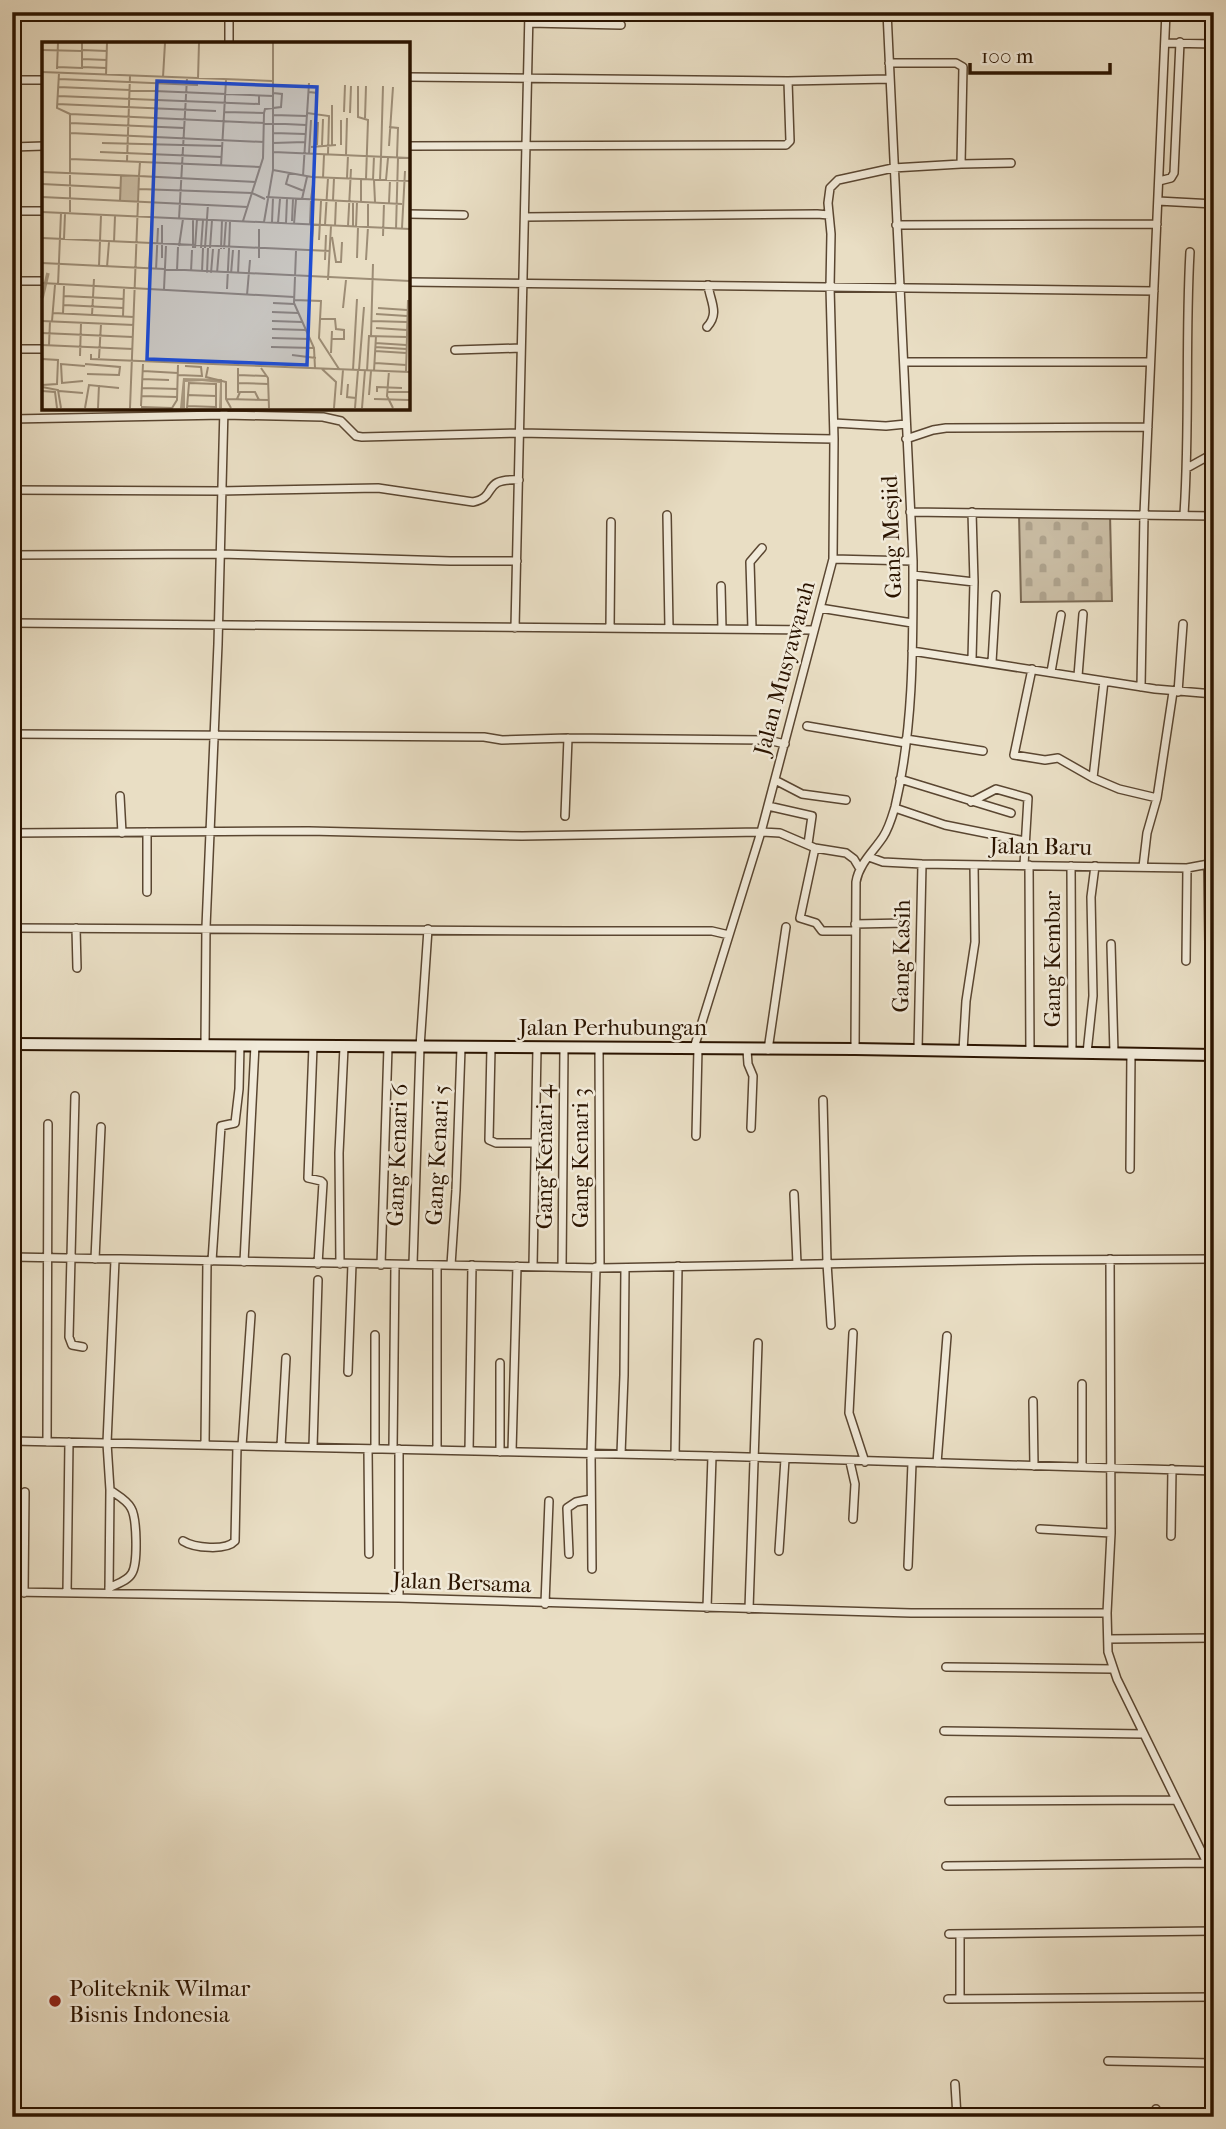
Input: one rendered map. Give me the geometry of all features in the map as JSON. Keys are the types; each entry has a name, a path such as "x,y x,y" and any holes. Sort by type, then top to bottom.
{"main road":[{"name":"Jalan Perhubungan","path":"12,1044 918,1049 1214,1055"}],"street":[{"path":"515,628 529,12"},
{"name":"Gang Mesjid","path":"855,1049 856,882 860,869 884,836 895,808 906,741 912,651 913,561 887,12"},
{"path":"1141,687 1144,514 1166,12"},
{"path":"229,15 229,42"},
{"path":"12,16 314,17"},
{"path":"529,23 621,24"},
{"path":"1159,181 1171,178 1174,173 1180,42"},
{"path":"1165,43 1214,44"},
{"path":"889,63 956,63 963,67 961,164"},
{"path":"410,77 788,81 890,79"},
{"path":"12,80 42,80"},
{"path":"410,146 787,144 790,141 788,81"},
{"path":"12,147 42,146"},
{"name":"Jalan Musyawarah","path":"696,1136 696,1048 761,832 833,559 834,423 829,193 838,180 893,168 1011,163"},
{"path":"1158,201 1214,204"},
{"path":"12,211 42,211"},
{"path":"410,214 464,215"},
{"path":"525,218 829,215"},
{"path":"896,225 1157,224"},
{"path":"1184,514 1190,252"},
{"path":"12,281 42,281"},
{"path":"410,282 1154,291"},
{"path":"707,327 714,313 708,285"},
{"path":"455,350 522,348"},
{"path":"12,349 42,349"},
{"path":"904,362 1150,362"},
{"path":"205,1045 206,928 215,734 224,411"},
{"path":"12,419 224,411 332,418 341,421 356,436 362,437 519,433 834,439"},
{"path":"834,423 886,426 906,424"},
{"path":"906,439 946,428 1148,426"},
{"path":"1187,468 1214,453"},
{"path":"12,490 220,491 389,488 472,502 484,498 496,482 504,479 519,480"},
{"path":"910,512 1214,516"},
{"path":"972,512 975,582 972,659"},
{"path":"667,515 670,628"},
{"path":"610,628 611,522"},
{"path":"752,629 750,562 762,548"},
{"path":"12,555 220,554 516,561"},
{"path":"833,559 913,561"},
{"path":"913,575 975,582"},
{"path":"722,586 722,629"},
{"path":"992,662 996,595"},
{"path":"820,607 912,623"},
{"path":"1078,676 1083,614"},
{"path":"1051,672 1060,615"},
{"path":"12,623 814,630"},
{"path":"1143,867 1147,833 1157,798 1175,692 1184,624"},
{"path":"912,651 1175,692 1214,694"},
{"path":"1032,669 1014,755 1045,760 1058,758 1119,789 1157,798"},
{"path":"1093,778 1104,681"},
{"path":"807,726 983,751"},
{"path":"12,734 484,737 499,740 768,740 785,744"},
{"path":"565,816 568,738"},
{"path":"900,779 1011,813"},
{"path":"775,780 802,794 846,800"},
{"path":"971,802 996,789 1028,798 1025,841 1030,1052"},
{"path":"120,796 122,832"},
{"path":"768,806 812,816 811,846 800,918 816,922 822,931 906,923"},
{"path":"895,808 945,825 1025,841"},
{"path":"12,833 210,831 522,835 761,832 780,833 811,846 846,853 860,869"},
{"path":"147,832 147,892"},
{"name":"Jalan Baru","path":"869,857 883,862 974,865 1187,867 1212,863"},
{"path":"1212,863 1209,944 1214,993"},
{"name":"Gang Kasih","path":"918,1049 922,864"},
{"path":"963,1051 966,1001 975,942 974,865"},
{"name":"Gang Kembar","path":"1071,866 1072,1053"},
{"path":"1087,1053 1093,996 1091,898 1094,866"},
{"path":"1186,961 1187,867"},
{"path":"768,1050 786,927"},
{"path":"12,928 645,929 712,930 729,936"},
{"path":"76,928 77,968"},
{"name":"Gang Kenari 6","path":"413,1264 419,1048 428,929"},
{"path":"1111,944 1114,1053"},
{"path":"1214,1031 1214,1055"},
{"path":"205,1445 209,1261 221,1126 235,1123 240,1045"},
{"path":"244,1262 255,1045"},
{"path":"313,1046 308,1179 323,1183 318,1264"},
{"path":"340,1264 339,1153 344,1046"},
{"path":"382,1265 388,1047"},
{"name":"Gang Kenari 3","path":"592,1569 591,1454 598,1268 599,1047"},
{"name":"Gang Kenari 5","path":"451,1265 461,1048"},
{"path":"491,1048 489,1140 501,1143 534,1143"},
{"path":"534,1266 537,1048"},
{"name":"Gang Kenari 4","path":"562,1267 564,1048"},
{"path":"747,1050 747,1062 753,1073 754,1083 751,1128"},
{"path":"1130,1169 1131,1053"},
{"path":"75,1096 69,1337 72,1345 83,1348"},
{"path":"823,1100 831,1325"},
{"path":"47,1442 48,1124"},
{"path":"95,1259 101,1127"},
{"path":"792,1264 794,1194"},
{"path":"12,1257 598,1268 1214,1259"},
{"path":"1110,1259 1111,1533 1108,1652 1112,1669 1214,1877"},
{"path":"109,1591 110,1490 107,1443 115,1260"},
{"path":"348,1372 352,1264"},
{"path":"395,1265 399,1598"},
{"path":"437,1450 438,1265"},
{"path":"469,1451 472,1265"},
{"path":"512,1452 517,1266"},
{"path":"675,1455 677,1266"},
{"path":"621,1454 625,1268"},
{"path":"313,1447 318,1280"},
{"path":"183,1541 193,1546 229,1546 235,1541 239,1446 251,1315"},
{"path":"853,1333 849,1413 857,1462 853,1518"},
{"path":"369,1554 375,1335"},
{"path":"937,1464 947,1336"},
{"path":"749,1609 758,1343"},
{"path":"281,1446 286,1358"},
{"path":"500,1363 500,1452"},
{"path":"1082,1384 1082,1467"},
{"path":"1033,1401 1034,1466"},
{"path":"12,1441 675,1455 1214,1471"},
{"path":"67,1594 69,1442"},
{"path":"707,1608 712,1456"},
{"path":"779,1551 785,1459"},
{"path":"908,1566 912,1463"},
{"path":"1171,1536 1172,1469"},
{"path":"109,1591 133,1573 135,1552 131,1506 110,1490"},
{"path":"24,1492 24,1593"},
{"path":"569,1554 567,1508 576,1502 591,1499"},
{"path":"545,1604 549,1501"},
{"path":"1040,1529 1111,1533"},
{"name":"Jalan Bersama","path":"12,1592 67,1594 109,1591 911,1613 1107,1613"},
{"path":"1108,1639 1214,1638"},
{"path":"946,1667 1112,1669"},
{"path":"944,1731 1143,1734"},
{"path":"949,1801 1175,1800"},
{"path":"946,1866 1206,1863"},
{"path":"949,1934 1214,1931"},
{"path":"960,1934 961,1999"},
{"path":"948,1999 1214,1997"},
{"path":"1108,2061 1214,2063"},
{"path":"955,2084 957,2117"}],"green space":[{"path":"1110,514 1112,601 1021,602 1019,515"}],"place":[{"name":"Politeknik Wilmar Bisnis Indonesia","path":"55,2001"}]}
